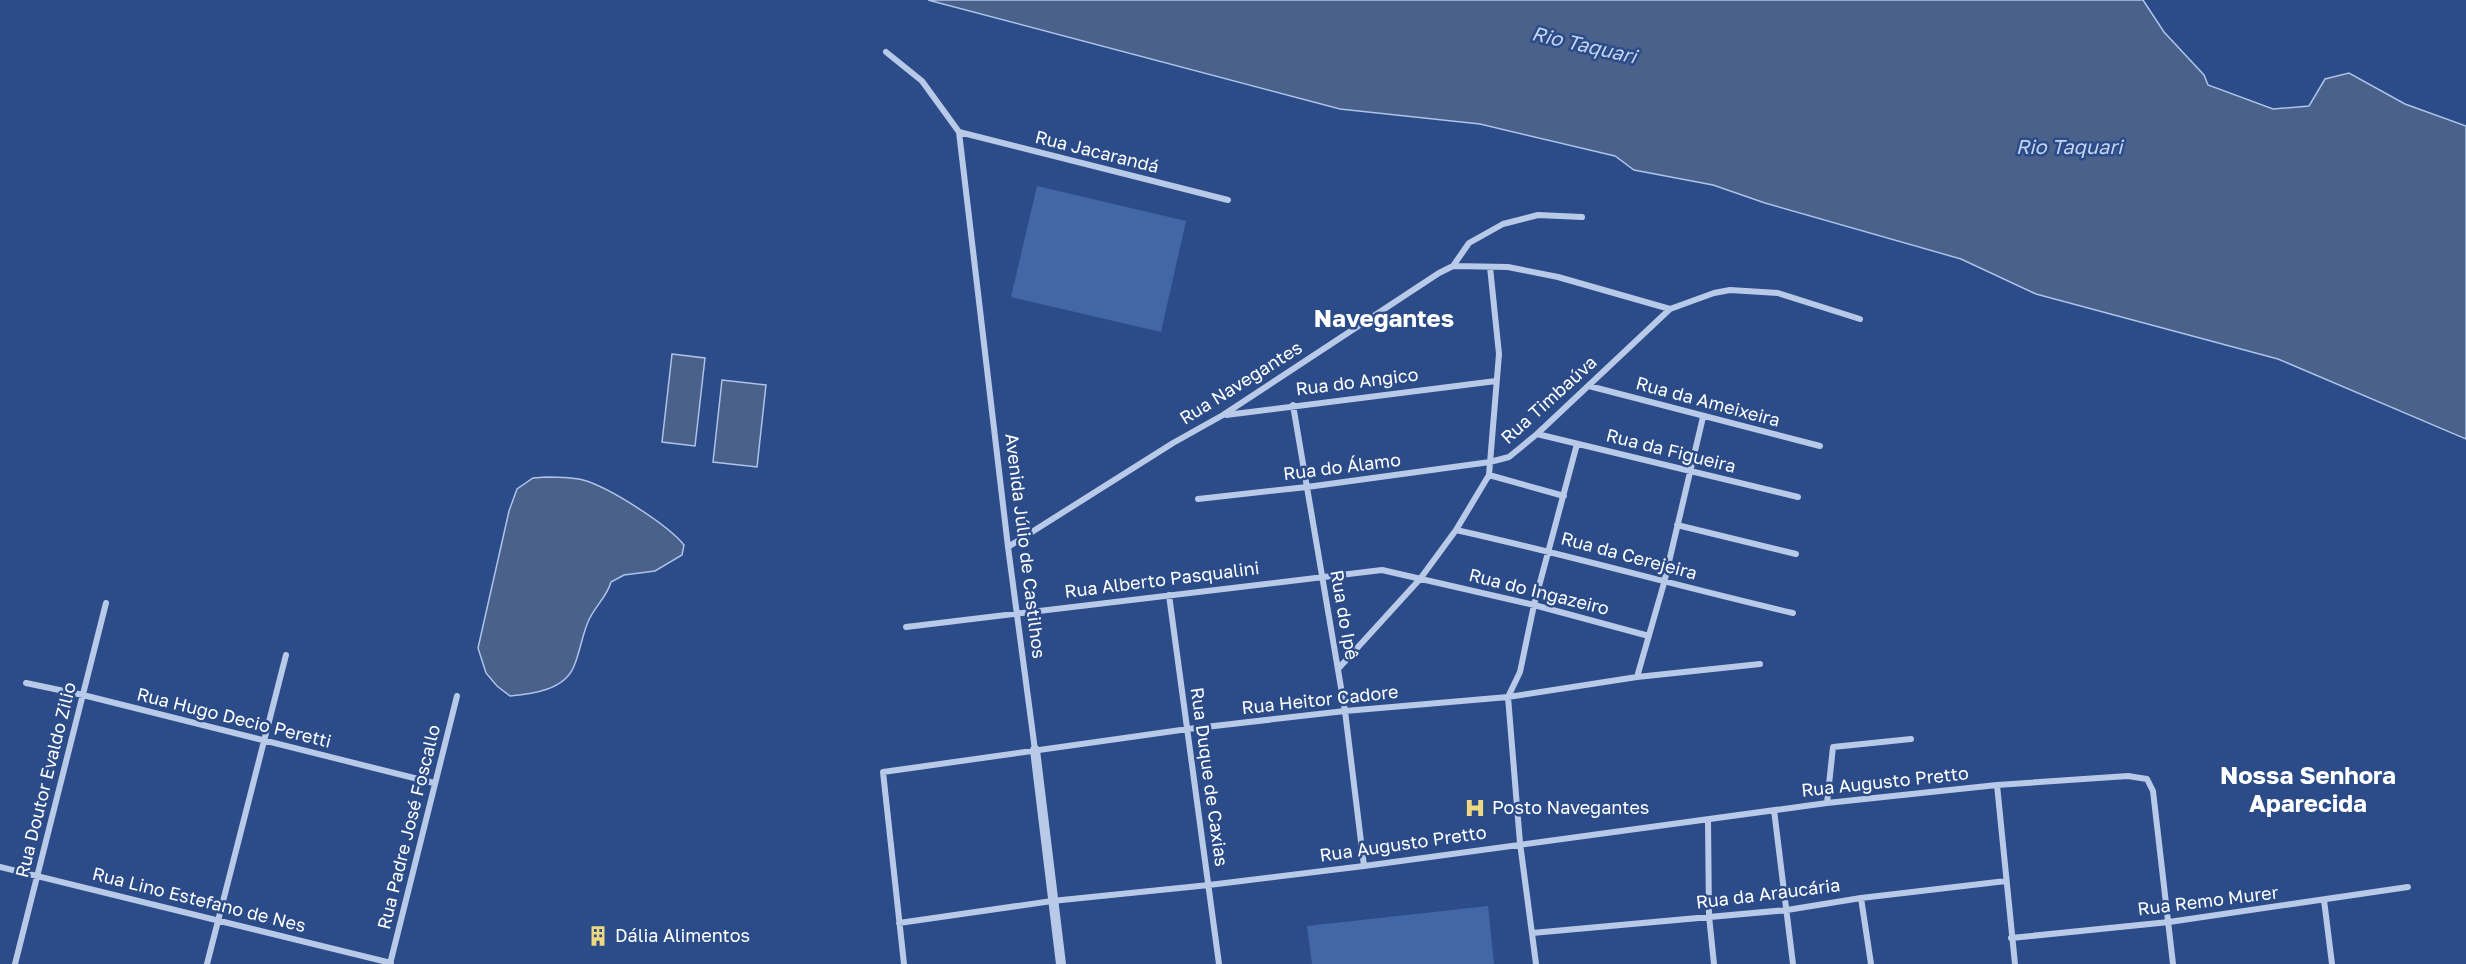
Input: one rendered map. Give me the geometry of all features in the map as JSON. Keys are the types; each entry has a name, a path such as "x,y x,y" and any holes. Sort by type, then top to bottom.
{"street":[{"path":"886,52 922,81 959,132"},
{"name":"Rua Jacarandá","path":"959,132 1228,200"},
{"name":"Avenida Júlio de Castilhos","path":"959,132 1008,547 1061,964"},
{"path":"1453,266 1469,243 1503,224 1538,215 1582,217"},
{"path":"1453,266 1508,267 1558,277 1670,309"},
{"name":"Rua Navegantes","path":"1008,547 1173,443 1223,416 1453,266"},
{"path":"1490,267 1499,354 1490,462"},
{"name":"Rua Timbaúva","path":"1338,669 1379,621 1420,579 1456,530 1489,475 1490,462 1509,457 1537,434 1670,309 1714,293 1730,290 1778,293 1860,319"},
{"name":"Rua do Angico","path":"1223,416 1293,405 1496,381"},
{"name":"Rua da Ameixeira","path":"1589,386 1820,446"},
{"name":"Rua do Ipê","path":"1293,405 1345,711 1364,866"},
{"path":"1637,677 1664,583 1703,417"},
{"name":"Rua da Figueira","path":"1537,434 1798,497"},
{"path":"1536,964 1520,843 1508,697 1520,672 1534,605 1577,444"},
{"name":"Rua do Álamo","path":"1198,499 1490,462"},
{"path":"1489,475 1564,496"},
{"path":"1677,525 1796,554"},
{"name":"Rua da Cerejeira","path":"1456,530 1550,551 1664,583 1793,613"},
{"name":"Rua Alberto Pasqualini","path":"906,627 1382,570 1420,579"},
{"name":"Rua do Ingazeiro","path":"1420,579 1534,605 1649,636"},
{"name":"Rua Duque de Caxias","path":"1169,595 1219,964"},
{"name":"Rua Doutor Evaldo Zilio","path":"15,964 106,603"},
{"path":"207,964 285,656"},
{"name":"Rua Heitor Cadore","path":"899,923 884,772 1188,729 1345,711 1508,697 1637,677 1760,664"},
{"name":"Rua Hugo Decio Peretti","path":"26,683 83,695 434,783"},
{"name":"Rua Padre José Foscallo","path":"391,964 457,696"},
{"path":"1827,803 1833,747 1911,739"},
{"name":"Rua Augusto Pretto","path":"899,923 1052,901 1364,866 1827,803 1997,785 2128,776 2147,779 2153,791 2169,922"},
{"path":"1997,785 2015,964"},
{"path":"1774,810 1793,964"},
{"path":"1708,820 1709,916 1714,964"},
{"name":"Rua Lino Estefano de Nes","path":"0,867 391,964"},
{"name":"Rua da Araucária","path":"1532,933 1787,910 1861,898 2006,881"},
{"name":"Rua Remo Murer","path":"2012,938 2169,922 2408,887"},
{"path":"1861,898 1871,964"},
{"path":"2324,900 2332,964"},
{"path":"2169,922 2174,964"},
{"path":"899,923 904,964"}],"shaded area":[{"path":"1037,186 1186,221 1161,332 1011,297"},
{"path":"1488,906 1494,964 1312,964 1307,926"}],"water":[{"name":"Rio Taquari","path":"928,0 2143,0 2164,32 2204,75 2208,85 2273,109 2309,106 2325,79 2349,73 2405,104 2466,126 2466,439 2278,359 2036,294 1961,259 1765,203 1713,185 1634,170 1615,156 1480,124 1340,109"},
{"path":"672,354 705,358 695,446 662,442"},
{"path":"722,380 766,385 757,467 713,462"},
{"path":"533,478 579,479 608,490 652,517 684,545 682,555 655,571 624,575 611,582 586,627 574,666 563,681 547,689 510,696 486,673 478,648 509,511 517,489"}],"place":[{"name":"Posto Navegantes","path":"1475,808"},
{"name":"Dália Alimentos","path":"598,936"}],"district":[{"name":"Navegantes","path":"1384,319"},
{"name":"Nossa Senhora Aparecida","path":"2308,790"}]}
